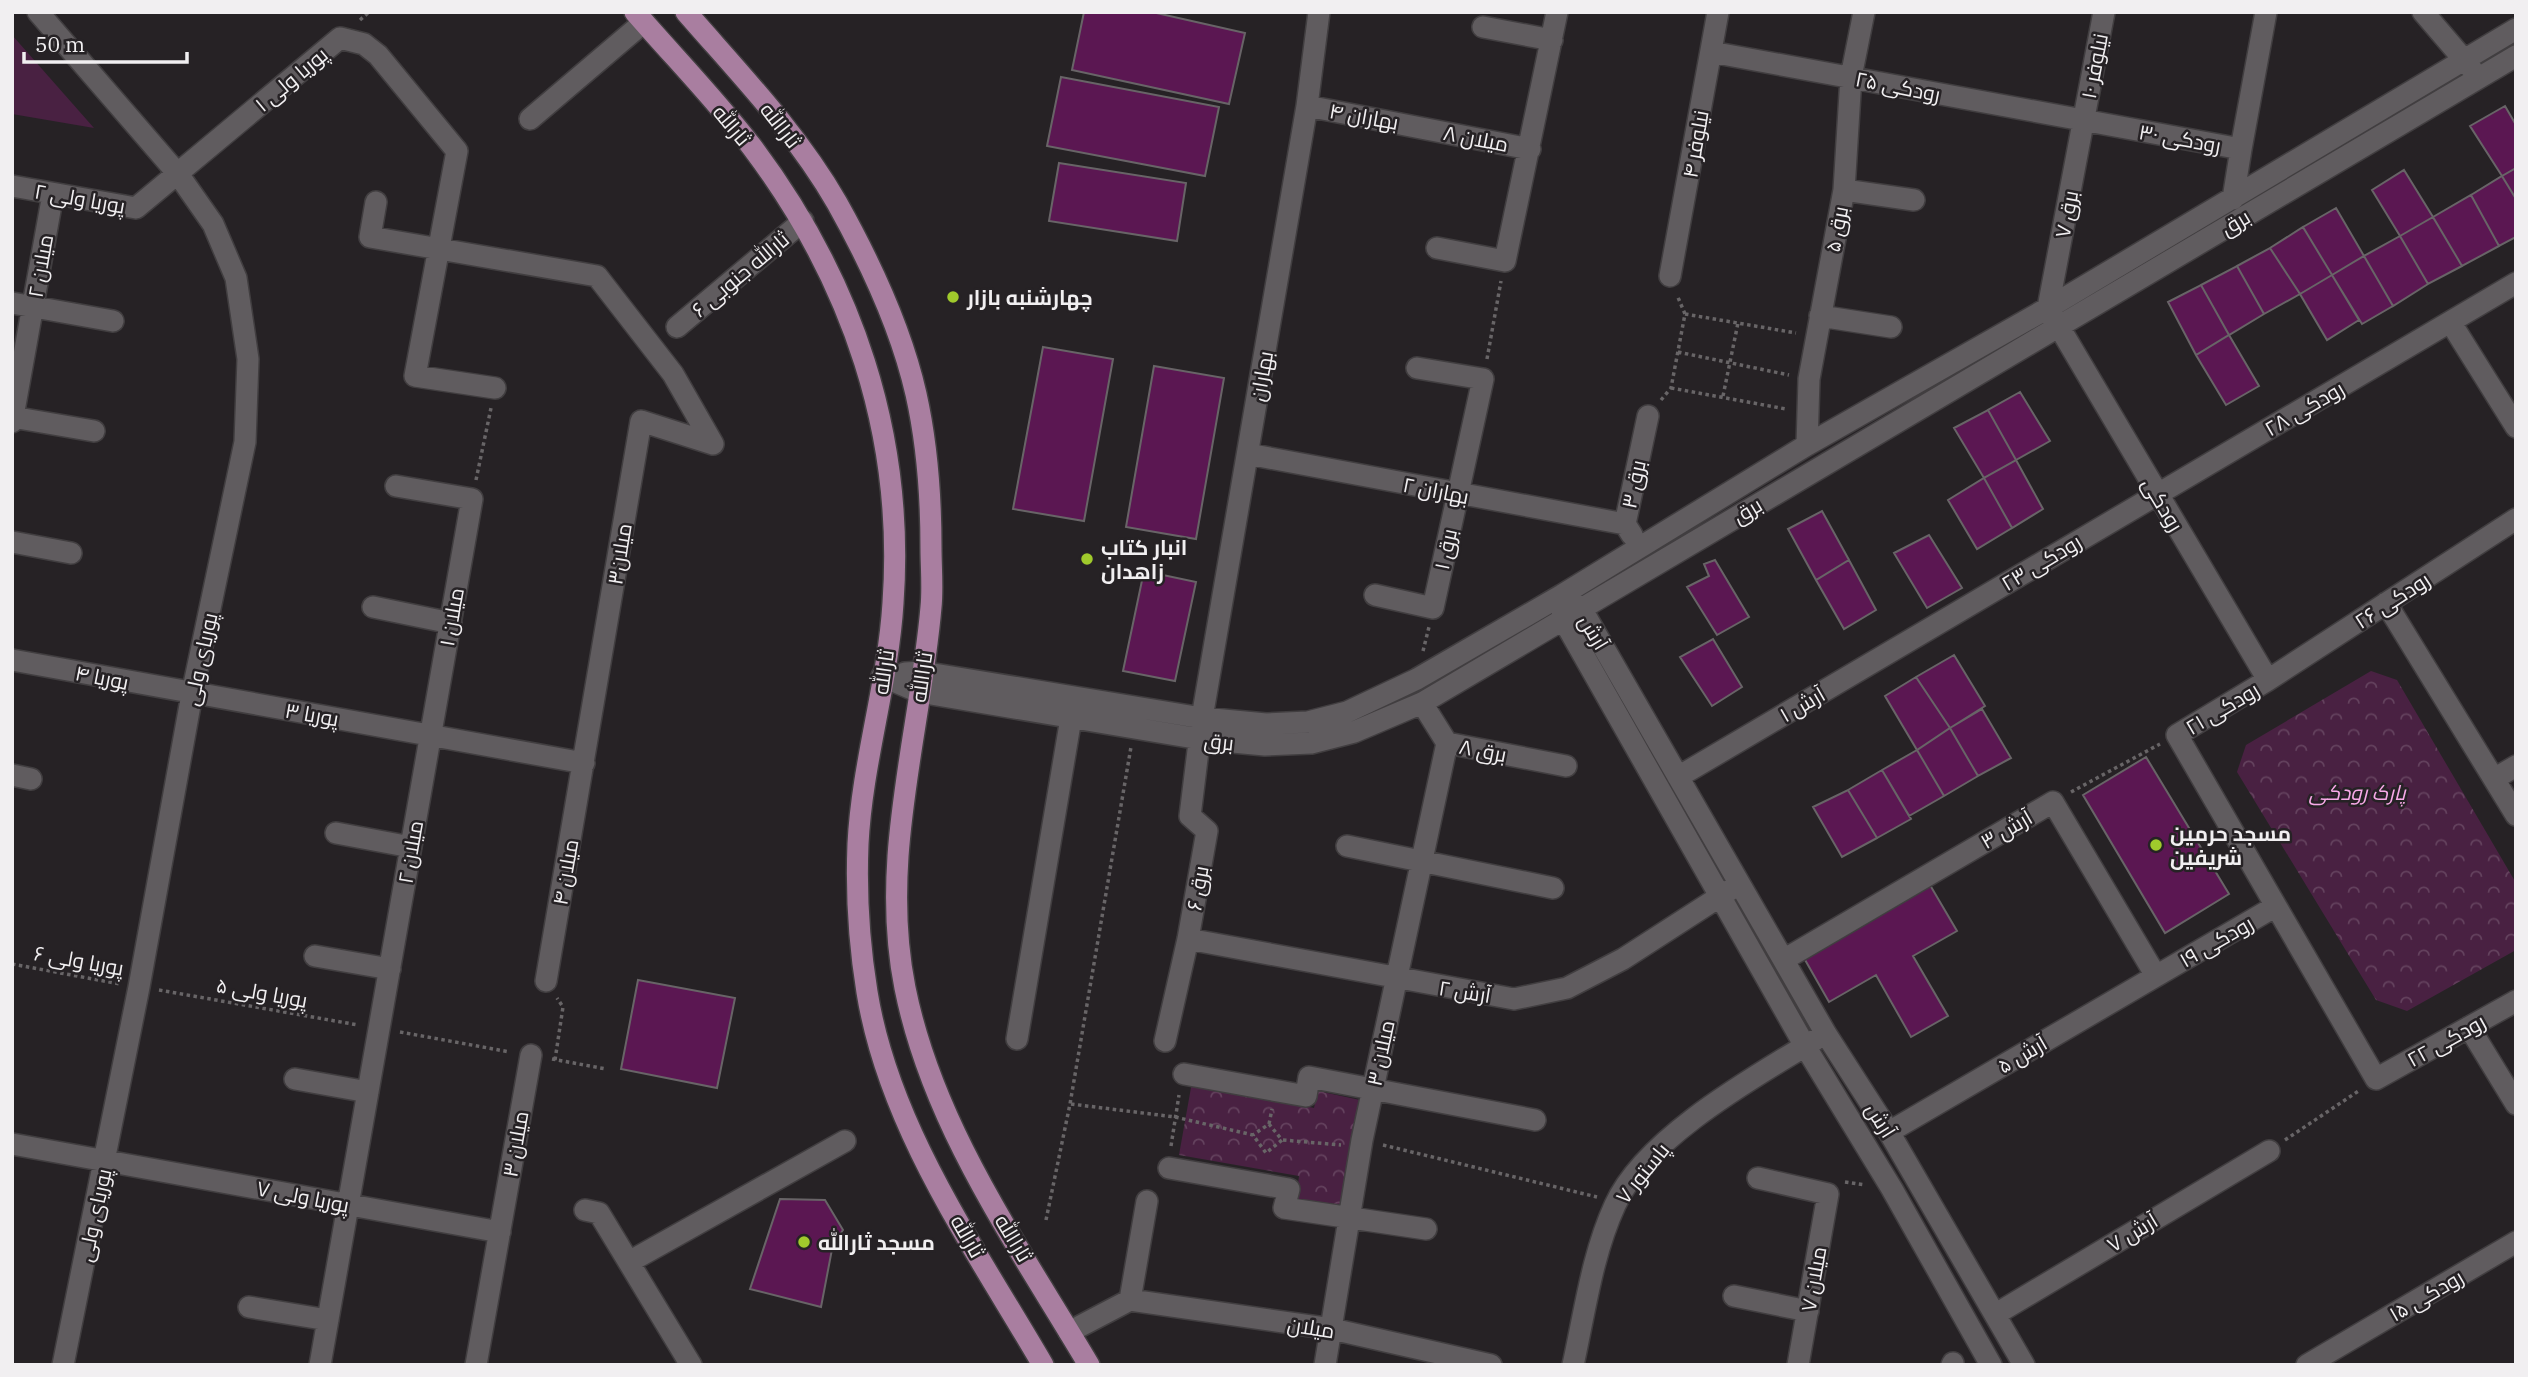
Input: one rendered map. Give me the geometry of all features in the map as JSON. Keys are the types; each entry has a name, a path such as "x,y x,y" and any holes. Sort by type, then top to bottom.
{"main road":[{"name":"ثاراالله","path":"686,12 781,122 836,201 883,295 916,394 931,509 932,605 897,845 897,919 905,988 930,1079 968,1159 1089,1365"},
{"name":"ثارالله","path":"640,17 751,145 803,221 848,309 878,402 893,512 893,603 858,842 858,921 868,996 895,1092 934,1177 1043,1365"}],"street":[{"name":"پوریای ولی","path":"38,12 178,174 213,224 236,278 248,359 246,442 192,694 106,1159 63,1365"},
{"name":"بهاران","path":"1201,728 1307,106 1320,12"},
{"path":"1437,248 1505,261 1557,12"},
{"name":"نیلوفر ۴","path":"1671,276 1718,12"},
{"name":"برق ۵","path":"1807,445 1810,379 1844,190 1851,77 1864,12"},
{"name":"نیلوفر ۱۰","path":"2084,121 2104,12"},
{"path":"2423,12 2465,58 2478,79"},
{"path":"530,120 640,17"},
{"name":"رودکی ۳۰","path":"2084,121 2241,149 2264,22"},
{"path":"1483,27 1552,40"},
{"name":"برق","path":"920,682 1201,728 1265,745 1311,743 1354,732 1422,703 1572,614 2054,317 2233,199 2516,29"},
{"name":"پوریا ولی ۱","path":"178,174 340,38 364,44 378,55 457,151 439,250"},
{"name":"رودکی ۲۵","path":"1711,52 2084,121"},
{"name":"برق","path":"920,682 1071,718 1135,728 1201,728 1308,722 1347,712 1417,679 1562,595 1807,445 2054,317 2516,57"},
{"name":"بهاران ۴","path":"1307,106 1422,127"},
{"name":"برق ۷","path":"2054,317 2084,121"},
{"name":"میلان ۸","path":"1422,127 1530,149"},
{"path":"2233,199 2241,149"},
{"name":"پوریا ولی ۲","path":"12,186 135,208 178,174"},
{"path":"1844,190 1914,200"},
{"name":"میلان ۲","path":"13,419 22,305 53,194"},
{"path":"376,202 370,237 439,250 415,376 495,388"},
{"name":"ثارالله جنوبی ۶","path":"677,327 803,221"},
{"name":"میلان۳","path":"439,250 597,276 673,374 713,444 641,421 584,762"},
{"name":"رودکی ۲۸","path":"2156,493 2516,283"},
{"path":"22,305 113,321"},
{"name":"رودکی","path":"2054,317 2268,680"},
{"path":"2451,323 2516,427"},
{"path":"1818,326 1891,327"},
{"path":"1417,368 1483,379"},
{"name":"برق ۱","path":"1433,608 1483,379"},
{"name":"برق ۳","path":"1641,548 1625,524 1648,416"},
{"path":"13,419 93,431"},
{"name":"بهاران ۲","path":"1248,454 1625,524"},
{"path":"396,486 472,499"},
{"name":"رودکی ۲۳","path":"1926,631 2156,493"},
{"name":"میلان ۱","path":"431,735 472,499"},
{"name":"رودکی ۲۶","path":"2268,680 2516,519"},
{"path":"12,542 71,553"},
{"path":"1374,595 1433,608"},
{"name":"آرش","path":"1562,595 1720,896 1805,1046 1892,1189 1991,1365"},
{"path":"2386,603 2516,815"},
{"path":"373,607 450,623"},
{"name":"آرش","path":"1572,614 1678,778 1826,1034 1888,1132 2024,1365"},
{"name":"آرش ۱","path":"1678,778 1926,631"},
{"name":"پوریا ۴","path":"12,660 192,694"},
{"path":"882,676 920,682"},
{"name":"رودکی ۲۱","path":"2177,735 2268,680"},
{"name":"پوریا ۳","path":"192,694 584,762"},
{"name":"برق ۸","path":"1422,703 1447,743 1566,766"},
{"path":"1017,1039 1071,718"},
{"name":"برق ۶","path":"1165,1041 1188,939 1207,831 1190,816 1201,728"},
{"name":"میلان ۲","path":"390,969 431,735"},
{"path":"2177,735 2376,1079"},
{"name":"میلان ۳","path":"1325,1365 1361,1143 1424,862 1447,743"},
{"name":"میلان ۴","path":"546,981 584,762"},
{"path":"2494,779 2516,766"},
{"name":"آرش ۳","path":"1785,959 2053,802 2156,976"},
{"path":"336,833 411,847"},
{"path":"1347,846 1553,888"},
{"name":"آرش ۲","path":"1188,939 1514,999 1567,988 1623,959 1739,884"},
{"name":"رودکی ۱۹","path":"2156,976 2276,906"},
{"path":"315,956 390,969 320,1365"},
{"name":"آرش ۵","path":"1888,1132 2156,976"},
{"name":"رودکی ۲۲","path":"2376,1079 2516,1001"},
{"path":"2469,1027 2516,1104"},
{"name":"پاستور ۷","path":"1573,1365 1598,1246 1616,1202 1662,1144 1700,1114 1826,1034"},
{"name":"میلان ۳","path":"500,1232 531,1055"},
{"path":"1184,1074 1306,1096 1309,1077 1535,1120"},
{"path":"295,1079 368,1092"},
{"path":"629,1262 845,1141"},
{"name":"پوریا ولی ۷","path":"12,1144 500,1232"},
{"name":"آرش ۷","path":"1996,1314 2269,1151"},
{"path":"1168,1168 1289,1189 1284,1208 1426,1229"},
{"path":"1758,1178 1828,1194"},
{"name":"میلان ۷","path":"1798,1365 1828,1194"},
{"path":"1069,1332 1130,1300 1147,1201"},
{"path":"585,1210 599,1213 691,1365"},
{"path":"476,1365 500,1232"},
{"name":"رودکی ۱۵","path":"2307,1365 2516,1242"},
{"path":"1734,1296 1808,1311"},
{"name":"میلان","path":"1130,1300 1332,1329 1491,1365"},
{"path":"250,1307 328,1320"}],"path":[{"path":"1483,379 1505,261"},
{"path":"1648,416 1671,388 1685,314 1671,276"},
{"path":"1685,314 1738,323 1818,326"},
{"path":"1723,396 1738,323"},
{"path":"1678,352 1810,379"},
{"path":"472,499 495,388"},
{"path":"1671,388 1808,414"},
{"path":"1417,679 1433,608"},
{"path":"1046,1220 1070,1104 1135,728"},
{"path":"2053,802 2177,735"},
{"name":"پوریا ولی ۶","path":"12,964 139,987"},
{"path":"546,981 563,1007 555,1060"},
{"name":"پوریا ولی ۵","path":"139,987 606,1069"},
{"path":"1168,1168 1184,1074"},
{"path":"2269,1151 2376,1079"},
{"path":"1070,1104 1175,1116 1252,1135 1266,1153 1282,1140 1361,1143 1616,1202"},
{"path":"1252,1135 1269,1124 1282,1140"},
{"path":"1828,1194 1843,1181 1892,1189"}],"green space":[{"path":"12,35 94,128 12,114"},
{"name":"پارک رودکی","path":"2371,671 2397,680 2516,883 2516,950 2407,1011 2376,1000 2237,772 2246,745"},
{"path":"1192,1082 1314,1108 1318,1091 1360,1100 1340,1208 1296,1201 1299,1176 1179,1155"}],"building":[{"path":"1084,12 1152,12 1245,33 1229,104 1072,70"},
{"path":"1061,77 1219,107 1205,176 1047,146"},
{"path":"2505,106 2516,125 2516,168 2502,176 2470,126"},
{"path":"1059,163 1186,183 1177,241 1049,221"},
{"path":"2516,168 2516,199 2502,176"},
{"path":"2404,170 2433,217 2400,236 2372,190"},
{"path":"2502,176 2516,199 2516,237 2499,246 2471,195"},
{"path":"2471,195 2499,246 2462,266 2433,217"},
{"path":"2336,208 2364,256 2332,275 2303,227"},
{"path":"2433,217 2462,266 2428,284 2400,236"},
{"path":"2303,227 2332,275 2300,294 2270,248"},
{"path":"2400,236 2428,284 2393,306 2364,256"},
{"path":"2270,248 2300,294 2264,314 2237,266"},
{"path":"2364,256 2393,306 2362,324 2332,275"},
{"path":"2237,266 2264,314 2229,335 2201,285"},
{"path":"2332,275 2359,320 2327,340 2300,294"},
{"path":"2201,285 2229,335 2196,355 2168,302"},
{"path":"2229,335 2259,386 2226,405 2196,355"},
{"path":"1043,347 1113,359 1084,521 1013,509"},
{"path":"1154,366 1224,378 1196,539 1126,527"},
{"path":"2020,392 2050,441 2016,460 1988,410"},
{"path":"1988,410 2016,460 1984,478 1954,428"},
{"path":"2016,460 2043,509 2012,528 1984,478"},
{"path":"1984,478 2012,528 1977,549 1948,500"},
{"path":"1822,511 1849,560 1816,580 1788,529"},
{"path":"1929,535 1962,588 1927,608 1894,553"},
{"path":"1715,560 1749,617 1717,635 1687,587 1709,576 1704,564"},
{"path":"1849,560 1876,610 1844,629 1816,580"},
{"path":"1144,571 1196,582 1175,681 1123,671"},
{"path":"1713,639 1742,687 1712,706 1680,657"},
{"path":"1954,655 1985,706 1950,728 1916,677"},
{"path":"1916,677 1950,728 1917,750 1885,696"},
{"path":"1982,709 2011,758 1978,776 1950,728"},
{"path":"1950,728 1978,776 1944,796 1917,750"},
{"path":"1917,750 1944,796 1909,816 1882,770"},
{"name":"مسجد حرمین شریفین","path":"2146,757 2229,894 2165,933 2083,795"},
{"path":"1882,770 1911,819 1877,838 1848,790"},
{"path":"1848,790 1877,838 1842,857 1813,807"},
{"path":"1930,885 1957,931 1913,956 1948,1016 1911,1037 1876,975 1829,1002 1804,958"},
{"path":"638,980 735,998 717,1088 621,1069"},
{"path":"780,1199 825,1200 843,1230 833,1244 821,1307 750,1289"}],"place":[{"name":"چهارشنبه بازار","path":"953,297"},
{"name":"انبار کتاب زاهدان","path":"1087,559"},
{"name":"مسجد حرمین شریفین","path":"2156,845"},
{"name":"مسجد ثارالله","path":"804,1242"}]}
